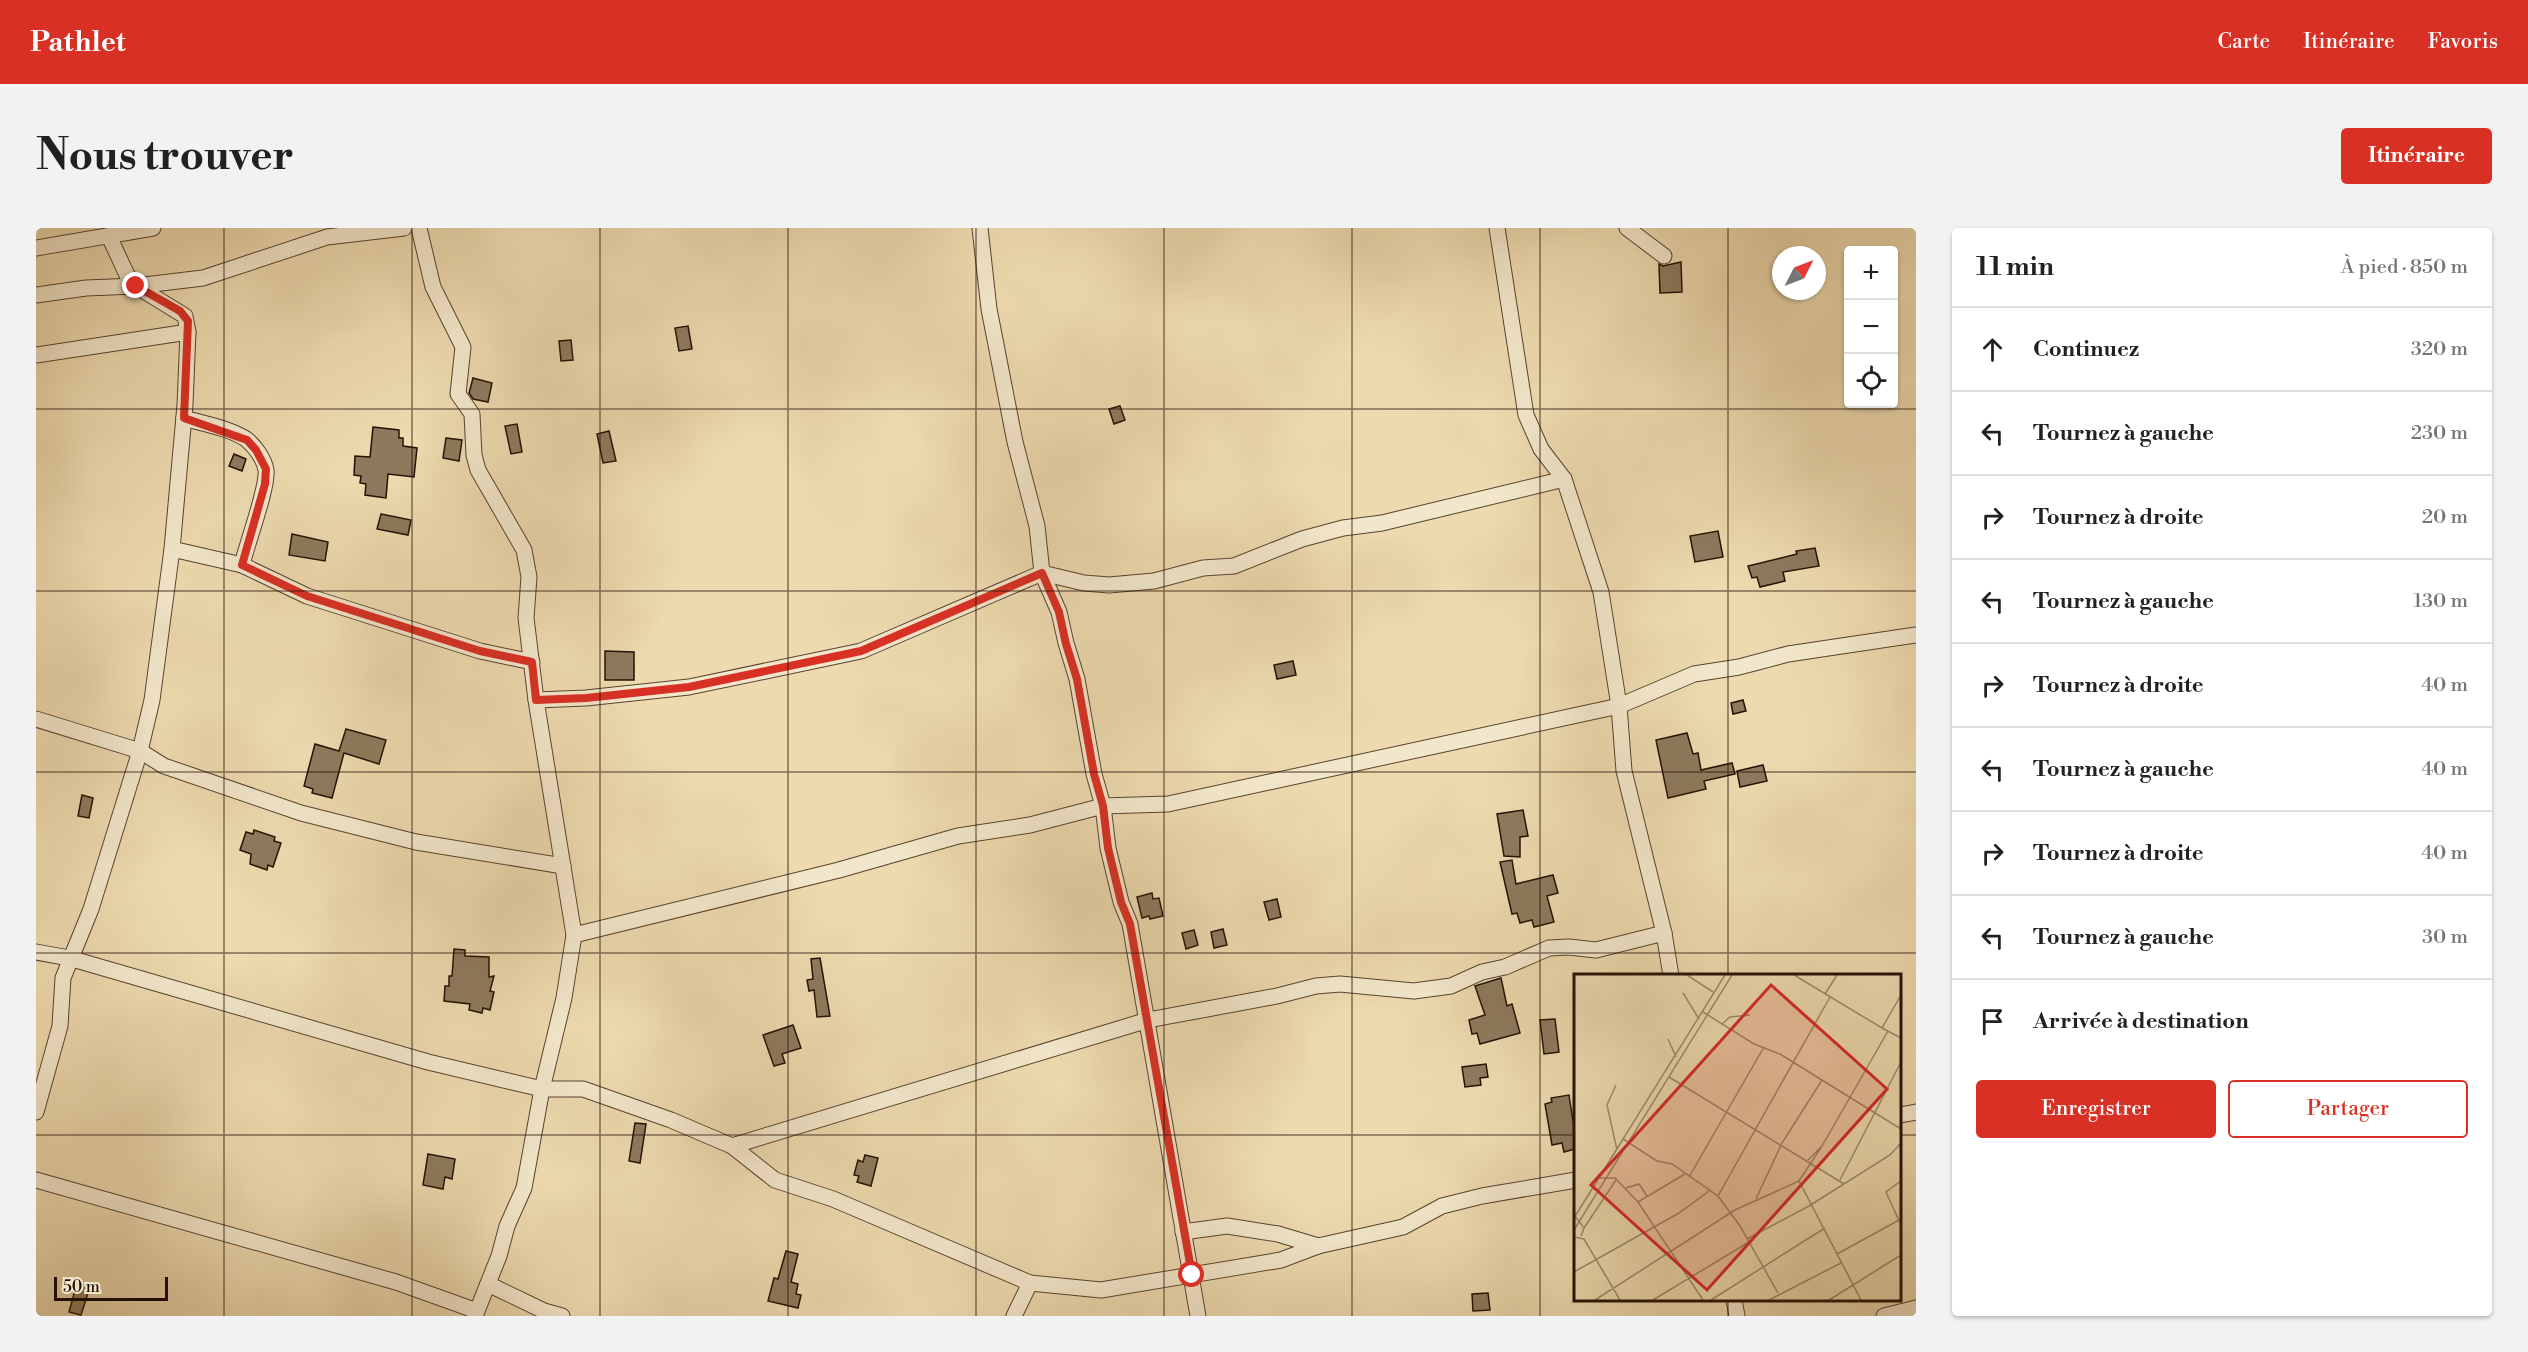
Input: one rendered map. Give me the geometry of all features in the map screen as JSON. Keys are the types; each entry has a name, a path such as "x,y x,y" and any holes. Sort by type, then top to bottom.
{"street":[{"path":"36,248 153,228"},
{"path":"36,295 212,276 327,237 404,228"},
{"path":"36,1180 396,1282 476,1313 488,1284 507,1226 524,1188 574,935 536,700 526,618 529,578 524,550 478,470 474,456 472,414 458,394 463,346 433,287 419,228"},
{"path":"980,228 989,309 1015,442 1037,526 1042,573 1059,612 1077,679 1094,774 1103,806 1108,848 1121,902 1130,924 1198,1316"},
{"path":"1497,228 1527,415 1542,449 1564,479 1600,592 1608,652 1619,706 1624,771 1664,933 1671,974"},
{"path":"1627,228 1664,256"},
{"path":"36,1112 58,1035 63,978 69,958 91,909 140,751 152,699 172,549 184,418 188,321 180,311 136,286 127,275 109,236"},
{"path":"36,355 188,332"},
{"path":"184,418 247,440 256,450 266,469 265,484 242,565"},
{"path":"536,700 586,698 689,687 861,651 1042,573 1084,583 1109,585 1154,581 1203,568 1234,566 1302,539 1333,531 1382,523 1564,479"},
{"path":"172,549 242,565 307,596 480,651 532,662"},
{"path":"574,935 839,870 958,836 1030,825 1103,806 1168,804 1619,706 1694,674 1739,667 1788,654 1916,635"},
{"path":"36,719 140,751 164,766 301,813 416,842 563,866"},
{"path":"732,1146 1148,1020 1277,996 1316,986 1340,984 1414,991 1451,986 1482,972 1505,967 1549,948 1569,947 1596,950 1664,933"},
{"path":"36,952 69,958 428,1062 542,1089 583,1089 671,1120 732,1146 775,1180 833,1199 1030,1283 1101,1290 1281,1260 1318,1246 1403,1227 1442,1206 1482,1196 1574,1180"},
{"path":"1901,1115 1916,1112"},
{"path":"1183,1233 1227,1226 1278,1234 1318,1246"},
{"path":"1014,1316 1030,1283"},
{"path":"488,1284 544,1311 562,1316"},
{"path":"1734,1301 1737,1316"},
{"path":"1884,1316 1916,1308"}],"building":[{"path":"1681,262 1682,292 1660,293 1659,264 1663,266"},
{"path":"688,326 692,349 679,351 675,328"},
{"path":"571,340 573,360 561,361 559,341"},
{"path":"473,378 492,383 488,402 473,399 469,393"},
{"path":"1120,406 1125,420 1114,424 1109,409"},
{"path":"517,424 522,452 511,454 505,426"},
{"path":"373,427 399,430 399,438 403,438 403,446 417,448 414,477 388,474 386,498 365,495 366,484 360,483 361,476 354,475 355,456 370,457"},
{"path":"609,431 616,461 603,463 597,434"},
{"path":"446,438 462,440 459,461 443,458"},
{"path":"234,454 246,459 242,471 229,466"},
{"path":"381,514 411,520 408,535 377,529"},
{"path":"1718,531 1723,557 1695,562 1690,536"},
{"path":"292,534 328,542 325,561 289,555"},
{"path":"1815,548 1819,566 1783,572 1785,581 1760,587 1757,577 1752,578 1748,566 1797,554 1796,551"},
{"path":"605,651 634,652 634,680 605,680"},
{"path":"1293,661 1296,675 1277,679 1274,665"},
{"path":"1743,700 1746,711 1733,714 1731,703"},
{"path":"346,729 386,740 379,764 344,753 332,798 312,793 313,789 304,786 315,744 339,751"},
{"path":"1687,733 1693,754 1698,753 1701,770 1732,763 1735,774 1704,781 1706,789 1668,798 1656,740"},
{"path":"1763,765 1767,781 1740,787 1737,771"},
{"path":"82,795 93,798 89,818 78,816"},
{"path":"1523,810 1528,836 1520,837 1520,857 1504,856 1497,814"},
{"path":"254,830 275,837 274,841 281,843 273,867 268,865 267,870 250,864 251,854 240,850 246,832 253,834"},
{"path":"1512,860 1516,884 1553,875 1558,893 1547,896 1554,922 1534,927 1532,920 1520,923 1517,913 1512,914 1500,862"},
{"path":"1152,893 1153,899 1159,898 1163,916 1142,918 1137,897"},
{"path":"1277,899 1281,917 1269,920 1264,902"},
{"path":"1223,929 1227,945 1214,948 1211,932"},
{"path":"1194,930 1198,945 1186,949 1182,933"},
{"path":"454,949 465,950 465,956 489,957 489,977 494,976 490,991 494,992 490,1010 483,1008 482,1013 469,1010 470,1004 444,1001 445,986 449,986 449,976 452,976"},
{"path":"820,958 830,1016 817,1017 814,990 809,991 807,980 813,979 811,959"},
{"path":"1501,978 1507,1006 1512,1004 1520,1033 1480,1044 1477,1033 1472,1034 1469,1020 1485,1015 1475,986"},
{"path":"1555,1019 1559,1052 1544,1054 1540,1020"},
{"path":"793,1025 801,1048 782,1054 785,1063 774,1066 763,1035"},
{"path":"1486,1064 1488,1077 1480,1078 1481,1085 1465,1087 1462,1067"},
{"path":"1569,1095 1574,1128 1574,1149 1564,1152 1562,1143 1552,1145 1545,1104 1552,1102 1551,1098"},
{"path":"635,1123 646,1124 640,1163 629,1161"},
{"path":"428,1154 455,1159 452,1179 445,1177 443,1189 423,1185"},
{"path":"865,1155 878,1158 871,1186 857,1182 859,1176 854,1175 858,1160 863,1162"},
{"path":"786,1251 798,1254 791,1282 798,1284 796,1294 801,1295 798,1308 768,1301 774,1278 778,1279"},
{"path":"77,1283 90,1287 81,1315 69,1312"},
{"path":"1488,1293 1490,1310 1473,1311 1472,1294"}],"route":[{"path":"136,286 180,311 188,321 184,418 247,440 256,450 266,469 265,484 242,565 307,596 480,651 532,662 536,700 586,698 689,687 861,651 1042,573 1059,612 1077,679 1094,774 1103,806 1108,848 1121,902 1130,924 1192,1275"}]}
